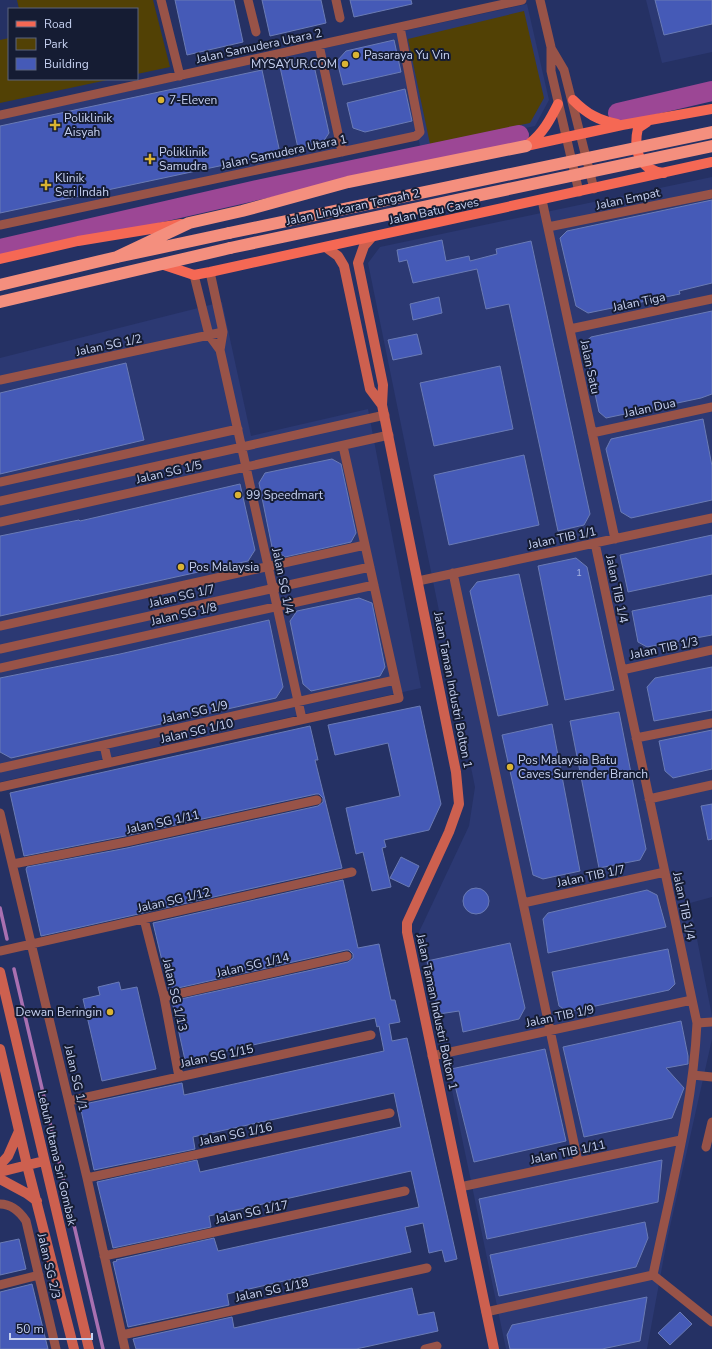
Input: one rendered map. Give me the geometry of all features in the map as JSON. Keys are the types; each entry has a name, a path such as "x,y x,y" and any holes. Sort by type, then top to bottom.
{"highway":[{"name":"Jalan Lingkaran Tengah 2","path":"0,284 229,233 712,132"},
{"path":"117,257 189,223 242,211 348,182 526,146"},
{"name":"Jalan Lingkaran Tengah 2","path":"0,302 230,248 712,146"}],"main road":[{"path":"573,100 586,113 602,121 622,125"},
{"path":"526,146 538,137 546,127 558,104"},
{"path":"526,146 622,125 712,109"},
{"path":"650,120 638,128 635,140 636,150 641,160 648,167 655,172 666,173"},
{"name":"Jalan Batu Caves","path":"161,264 194,275 327,248 712,162"},
{"path":"0,260 78,241 189,223"}],"street":[{"path":"161,0 180,76"},
{"path":"248,0 256,32"},
{"path":"336,0 340,18"},
{"name":"Jalan Samudera Utara 2","path":"0,115 400,27 509,1 522,0"},
{"path":"540,0 551,47 551,71 579,192"},
{"name":"Jalan Samudera Utara 1","path":"0,225 416,136 420,132 400,27"},
{"path":"319,45 342,152"},
{"path":"551,47 564,70 573,100 594,189"},
{"name":"Jalan Empat","path":"548,227 712,194"},
{"name":"Jalan Satu","path":"542,200 615,539"},
{"name":"Jalan Taman Industri Bolton 1","path":"371,238 364,246 358,263 383,385 382,405 456,772 459,804 449,832 407,923 407,932 494,1349"},
{"name":"Jalan Taman Industri Bolton 1","path":"327,248 338,256 344,266 370,389 382,405"},
{"path":"210,272 223,332 220,350"},
{"name":"Jalan SG 1/4","path":"194,275 209,335 220,350 302,719"},
{"name":"Jalan Tiga","path":"570,329 712,299"},
{"name":"Jalan SG 1/2","path":"0,380 223,332"},
{"name":"Jalan Dua","path":"592,433 712,407"},
{"path":"0,501 385,415"},
{"path":"0,482 238,429"},
{"name":"Jalan SG 1/5","path":"0,522 389,435"},
{"path":"343,446 395,680"},
{"name":"Jalan TIB 1/1","path":"418,581 712,518"},
{"name":"Jalan TIB 1/4","path":"595,543 697,1023 693,1075 653,1275"},
{"name":"Jalan SG 1/7","path":"0,626 365,545"},
{"name":"Jalan SG 1/7","path":"0,649 370,567"},
{"path":"452,573 578,1162"},
{"name":"Jalan SG 1/8","path":"0,668 374,585"},
{"name":"Jalan TIB 1/3","path":"622,670 712,650"},
{"name":"Jalan SG 1/10","path":"0,786 399,698 395,680"},
{"name":"Jalan SG 1/9","path":"0,768 395,680"},
{"path":"636,738 712,723"},
{"path":"104,745 108,762"},
{"path":"649,799 712,785"},
{"name":"Jalan SG 1/11","path":"13,864 126,842 317,800"},
{"name":"Jalan SG 1/1","path":"0,813 87,1178 125,1349"},
{"name":"Jalan SG 1/12","path":"0,950 352,872"},
{"name":"Jalan TIB 1/7","path":"522,903 665,872"},
{"name":"Jalan SG 1/13","path":"144,919 164,997 179,1077"},
{"name":"Jalan SG 1/14","path":"164,997 347,956"},
{"name":"Lebuh Utama Sri Gombak","path":"0,972 89,1349"},
{"name":"Jalan TIB 1/9","path":"432,1056 692,1000"},
{"path":"697,1023 712,1022"},
{"name":"Jalan SG 1/15","path":"69,1101 371,1035"},
{"path":"0,1049 27,1165 74,1349"},
{"path":"693,1075 712,1077"},
{"name":"Jalan SG 1/16","path":"87,1178 390,1112"},
{"path":"706,1147 712,1122"},
{"path":"0,1165 8,1156 19,1131"},
{"name":"Jalan TIB 1/11","path":"460,1187 681,1140"},
{"path":"0,1172 44,1161"},
{"path":"0,1179 26,1193 37,1202"},
{"name":"Jalan SG 1/17","path":"104,1256 405,1191"},
{"name":"Jalan SG 2/3","path":"0,1204 4,1204 17,1210 26,1221 56,1349"},
{"name":"Jalan SG 1/18","path":"122,1335 427,1268"},
{"path":"0,1284 39,1275"},
{"path":"486,1312 653,1275 712,1322"},
{"path":"425,1349 437,1346"}],"shaded area":[{"path":"646,0 712,0 712,52 662,63"},
{"path":"527,4 549,100 535,126 421,150 417,132 0,221 0,119"},
{"path":"712,177 712,897 690,903 712,1016 712,1039 667,1240 647,1349 506,1349 419,932 469,826 475,787 368,263 380,247"},
{"path":"222,302 251,436 368,409 421,688 0,782 0,358"}],"green space":[{"path":"17,0 153,0 170,67 138,74 138,8 19,8"},
{"path":"524,11 544,98 530,123 430,144 408,39"},
{"path":"8,38 8,80 107,80 0,103 0,40"}],"building":[{"path":"175,0 234,0 243,42 187,55"},
{"path":"262,0 321,0 326,23 270,36"},
{"path":"350,0 411,0 412,4 354,17"},
{"path":"655,0 712,0 712,24 664,35"},
{"path":"394,40 401,72 343,85 337,61 346,51"},
{"path":"304,62 315,70 329,133 323,142 298,148 280,67"},
{"path":"262,70 280,153 0,213 0,126"},
{"path":"405,89 412,121 365,132 353,128 347,103"},
{"path":"712,200 712,283 679,291 680,294 588,313 576,306 560,238 567,231"},
{"path":"442,240 446,261 469,256 470,261 497,254 496,249 531,241 590,514 584,525 558,531 509,304 486,309 477,269 413,283 407,260 399,262 397,250"},
{"path":"439,297 442,313 413,320 410,304"},
{"path":"712,311 712,394 701,398 606,418 599,412 584,343 591,337"},
{"path":"417,334 422,354 393,360 388,340"},
{"path":"126,363 144,440 0,474 0,393"},
{"path":"500,366 513,429 434,446 420,383"},
{"path":"703,419 712,466 712,500 631,518 621,512 606,449 611,439"},
{"path":"524,455 539,525 449,545 434,475"},
{"path":"332,459 341,464 356,533 351,542 285,557 272,547 259,483 265,473"},
{"path":"240,484 255,550 248,561 0,616 0,536 80,521"},
{"path":"712,535 712,574 628,592 620,555"},
{"path":"576,558 587,567 614,690 565,700 538,566"},
{"path":"519,574 548,705 498,716 470,591 477,582"},
{"path":"712,595 712,635 647,647 638,642 632,611"},
{"path":"359,598 372,603 385,667 380,676 311,691 303,684 290,621 297,611"},
{"path":"269,620 283,687 276,698 11,758 0,752 0,678 120,654"},
{"path":"712,667 712,710 654,721 647,687 655,678"},
{"path":"420,706 441,804 429,830 384,840 386,847 382,848 391,887 372,891 363,852 356,854 346,808 400,796 388,743 335,755 328,725"},
{"path":"619,712 646,849 640,860 599,868 570,721"},
{"path":"552,724 580,871 543,879 533,875 502,735"},
{"path":"310,726 318,760 315,760 342,868 41,936 26,869 27,867 127,848 318,806 323,802 323,798 319,794 316,794 125,836 24,856 10,793"},
{"path":"712,730 712,769 673,778 665,771 659,741"},
{"path":"712,804 712,839 708,840 701,806"},
{"path":"401,857 419,866 409,887 390,878"},
{"path":"343,880 358,948 379,944 391,1000 395,1000 400,1022 389,1024 392,1041 407,1038 457,1259 445,1262 442,1250 429,1253 423,1223 405,1227 411,1252 227,1294 229,1305 128,1327 113,1262 117,1261 116,1260 214,1238 218,1251 419,1207 411,1171 209,1216 211,1227 113,1248 97,1182 197,1160 200,1172 401,1127 394,1093 193,1137 195,1149 94,1170 80,1105 182,1083 184,1095 384,1051 379,1026 377,1027 375,1018 185,1060 172,1001 348,962 353,958 353,954 349,950 346,950 169,990 153,923"},
{"path":"476,888 485,892 489,901 485,910 476,914 467,910 463,901 467,892"},
{"path":"647,890 657,895 666,927 548,953 543,919 548,913"},
{"path":"510,943 525,1008 519,1019 463,1032 459,1011 439,1014 427,961"},
{"path":"668,949 675,984 669,990 568,1012 559,1006 552,972"},
{"path":"119,982 121,990 137,987 156,1069 102,1081 83,999 100,995 98,987"},
{"path":"681,1021 688,1056 688,1064 666,1068 684,1088 672,1118 584,1137 563,1047"},
{"path":"545,1049 566,1141 474,1162 451,1069"},
{"path":"662,1160 658,1202 487,1239 479,1199"},
{"path":"645,1222 648,1238 636,1267 499,1296 490,1255"},
{"path":"19,1239 26,1269 0,1275 0,1243"},
{"path":"32,1284 48,1349 0,1349 0,1292"},
{"path":"412,1288 418,1315 434,1312 438,1331 356,1349 136,1349 133,1339 232,1317 234,1328"},
{"path":"647,1297 640,1341 602,1349 510,1349 507,1335 512,1325"},
{"path":"680,1312 692,1324 670,1345 658,1333"}],"waterway":[{"path":"618,113 712,91"},
{"path":"0,249 262,189 519,135"},
{"path":"0,908 7,939"},
{"path":"14,969 103,1349"}],"place":[{"name":"Pasaraya Yu Vin","path":"356,55"},
{"name":"MYSAYUR.COM","path":"345,64"},
{"name":"7-Eleven","path":"161,100"},
{"name":"Poliklinik Aisyah","path":"55,125"},
{"name":"Poliklinik Samudra","path":"150,159"},
{"name":"Klinik Seri Indah","path":"46,185"},
{"name":"99 Speedmart","path":"238,495"},
{"name":"Pos Malaysia","path":"181,567"},
{"name":"Pos Malaysia Batu Caves Surrender Branch","path":"510,767"},
{"name":"Dewan Beringin","path":"110,1012"}]}
